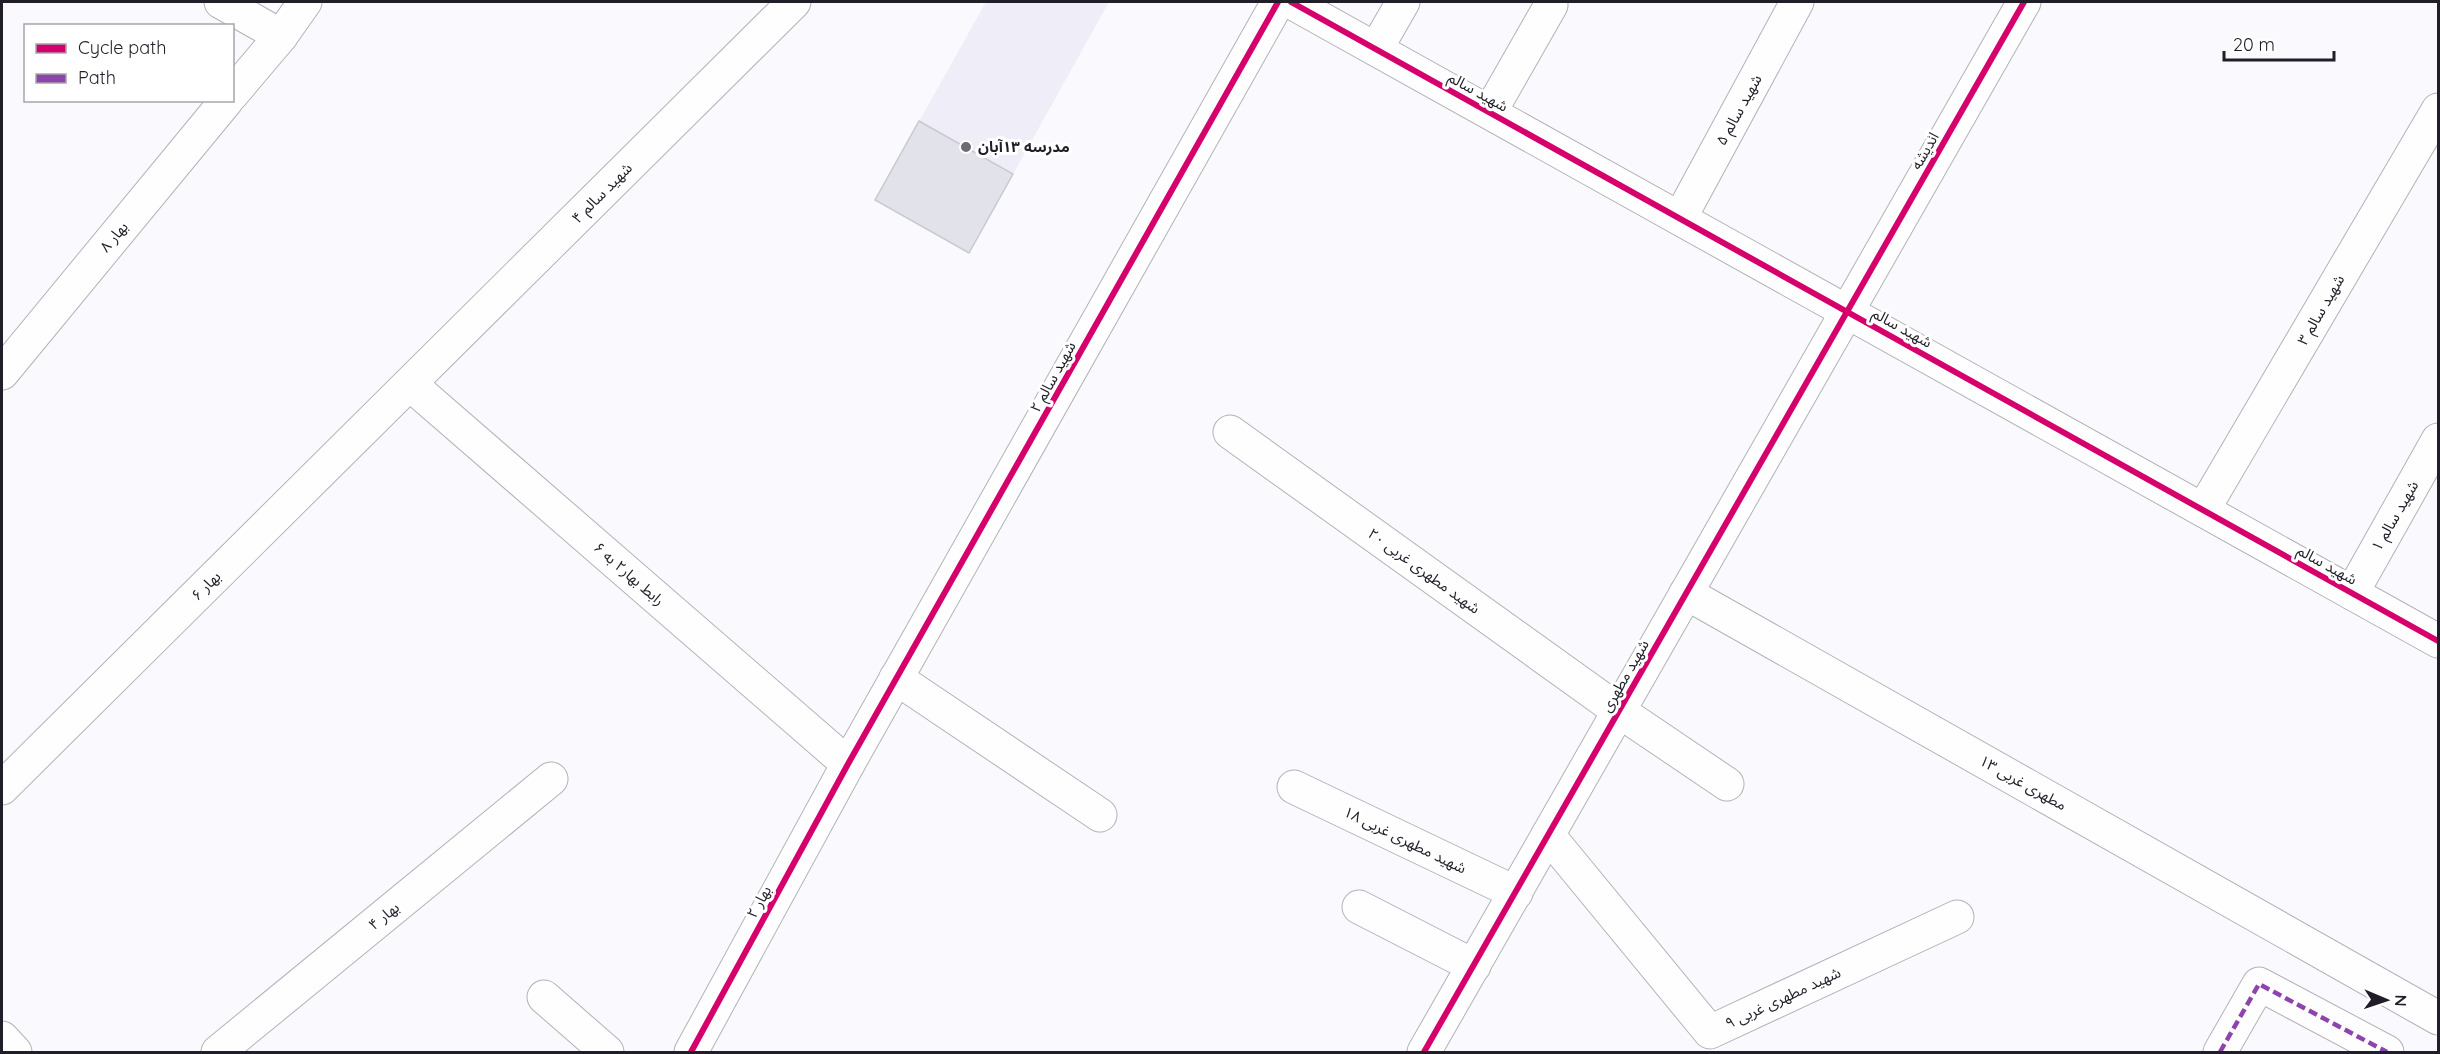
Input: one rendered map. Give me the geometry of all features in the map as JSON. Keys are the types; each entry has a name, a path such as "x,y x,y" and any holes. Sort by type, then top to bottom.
{"street":[{"path":"221,2 281,36"},
{"path":"234,92 281,36 305,2"},
{"name":"شهید سالم ۴","path":"410,384 794,2"},
{"name":"شهید سالم ۲","path":"848,764 1278,2"},
{"name":"شهید سالم","path":"1291,2 2439,641"},
{"path":"1376,49 1403,2"},
{"name":"شهید سالم ۵","path":"1680,218 1797,2"},
{"name":"اندیشه","path":"1847,311 2024,2"},
{"path":"1490,112 1551,4"},
{"name":"بهار ۸","path":"2,373 225,102"},
{"name":"۳ شهید سالم","path":"2203,510 2439,110"},
{"name":"شهید مطهری","path":"1424,1053 1847,311"},
{"name":"رابط بهار۲ به ۶","path":"410,384 848,764"},
{"name":"بهار ۶","path":"2,788 410,384"},
{"name":"شهید مطهری غربی ۲۰","path":"1230,432 1619,711 1727,784"},
{"name":"شهید سالم ۱","path":"2352,592 2439,440"},
{"name":"مطهری غربی ۱۳","path":"1686,593 2439,1018"},
{"path":"896,678 1100,815"},
{"name":"بهار ۲","path":"691,1053 848,764"},
{"name":"بهار ۴","path":"218,1053 550,779"},
{"name":"شهید مطهری غربی ۱۸","path":"1294,786 1516,893"},
{"name":"شهید مطهری غربی ۹","path":"1548,835 1710,1032 1957,917"},
{"path":"1359,907 1474,966"},
{"path":"2220,1053 2259,984 2387,1053"},
{"path":"544,997 607,1053"},
{"path":"2,1038 15,1053"}],"shaded area":[{"name":"مدرسه ۱۳آبان","path":"986,2 1109,2 969,253 875,200"}],"building":[{"path":"919,121 1013,174 969,253 875,200"}],"marked path":[{"path":"2220,1052 2259,984 2387,1052"}],"cycle path":[{"path":"691,1052 848,764 1278,2"},
{"path":"1291,2 2438,641"},
{"path":"1424,1052 2024,2"}],"place":[{"name":"مدرسه ۱۳آبان","path":"966,147"}]}
